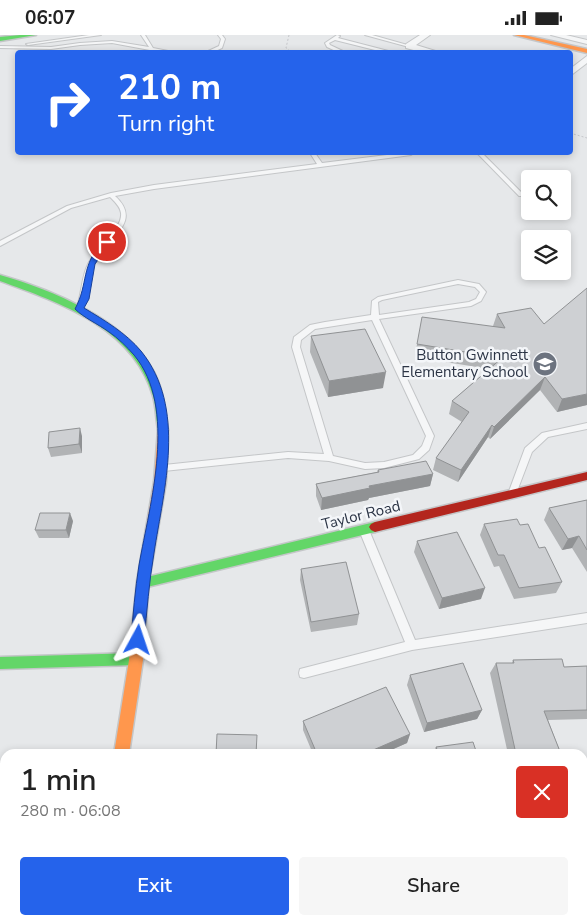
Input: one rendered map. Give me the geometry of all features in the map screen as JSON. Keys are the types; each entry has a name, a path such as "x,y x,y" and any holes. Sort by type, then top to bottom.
{"main road":[{"path":"0,39 33,35"},
{"path":"517,35 587,51"},
{"path":"0,278 79,309 97,319 129,344 146,367 159,394 163,425 161,469 143,583 136,659 122,749"},
{"name":"Taylor Road","path":"143,583 587,476"},
{"path":"0,663 136,659"}],"street":[{"path":"409,46 426,35"},
{"path":"554,35 587,42"},
{"path":"567,38 587,37"},
{"path":"409,46 426,50"},
{"path":"573,71 587,59"}],"lane":[{"path":"42,35 45,41"},
{"path":"98,35 0,47 51,48 112,42 158,50"},
{"path":"143,35 152,49"},
{"path":"214,50 221,47 224,39 220,35"},
{"path":"338,50 328,46 327,43 341,35"},
{"path":"367,35 409,46"},
{"path":"334,39 381,50"},
{"path":"314,155 321,165"},
{"path":"351,155 352,160"},
{"path":"0,244 69,207 111,195 154,187 385,155"},
{"path":"481,155 521,195"},
{"path":"79,309 84,299 91,264 100,249 114,235 123,221 123,208 111,195"},
{"path":"161,469 288,455 329,458 365,466 384,465 416,457 426,448 430,436 375,318 375,301 380,298 458,282 477,285 483,292 479,299 471,304 375,318 313,327 297,339 296,347 329,458"},
{"path":"512,494 528,450 545,435 587,426"},
{"path":"364,529 412,645"},
{"path":"304,673 412,645 587,618"}],"path":[{"path":"288,50 286,48 289,35"},
{"path":"573,134 587,138"}],"building":[{"path":"587,288 587,394 562,399 545,377 494,427 492,425 461,470 436,458 469,412 452,401 502,358 417,344 422,317 505,328 497,314 531,308 544,324"},
{"path":"365,329 386,372 329,381 311,336"},
{"path":"80,428 79,444 48,448 49,432"},
{"path":"426,461 433,474 369,486 370,488 322,498 316,484 379,472 378,470"},
{"path":"587,500 587,550 579,536 568,539 549,508"},
{"path":"40,513 70,513 66,530 35,530"},
{"path":"517,519 520,525 528,524 539,548 545,547 562,582 519,588 504,555 498,555 484,524"},
{"path":"457,532 485,588 442,598 417,541"},
{"path":"346,562 359,614 311,622 301,569"},
{"path":"562,659 564,667 587,666 587,710 544,711 559,749 515,749 496,663 514,663 513,660"},
{"path":"463,663 482,710 427,723 410,675"},
{"path":"386,687 410,734 376,749 315,749 303,721"},
{"path":"217,734 257,735 256,749 216,749"},
{"path":"473,742 475,749 437,749 436,747"}],"traffic: fast":[{"path":"0,39 33,35"},
{"path":"0,278 58,300 85,313 110,328 131,346 147,369 158,396 163,430"},
{"path":"143,583 375,527"},
{"path":"0,663 136,659"}],"traffic: slow":[{"path":"517,35 587,51"},
{"path":"122,749 136,660 143,581 160,482 163,430"}],"traffic: jam":[{"path":"375,527 587,476"}],"place":[{"name":"Button Gwinnett Elementary School","path":"545,364"}],"route":[{"path":"107,242 100,249 91,264 86,293 79,309 114,330 137,353 154,381 159,394 163,425 161,469 143,583 138,640"}]}
